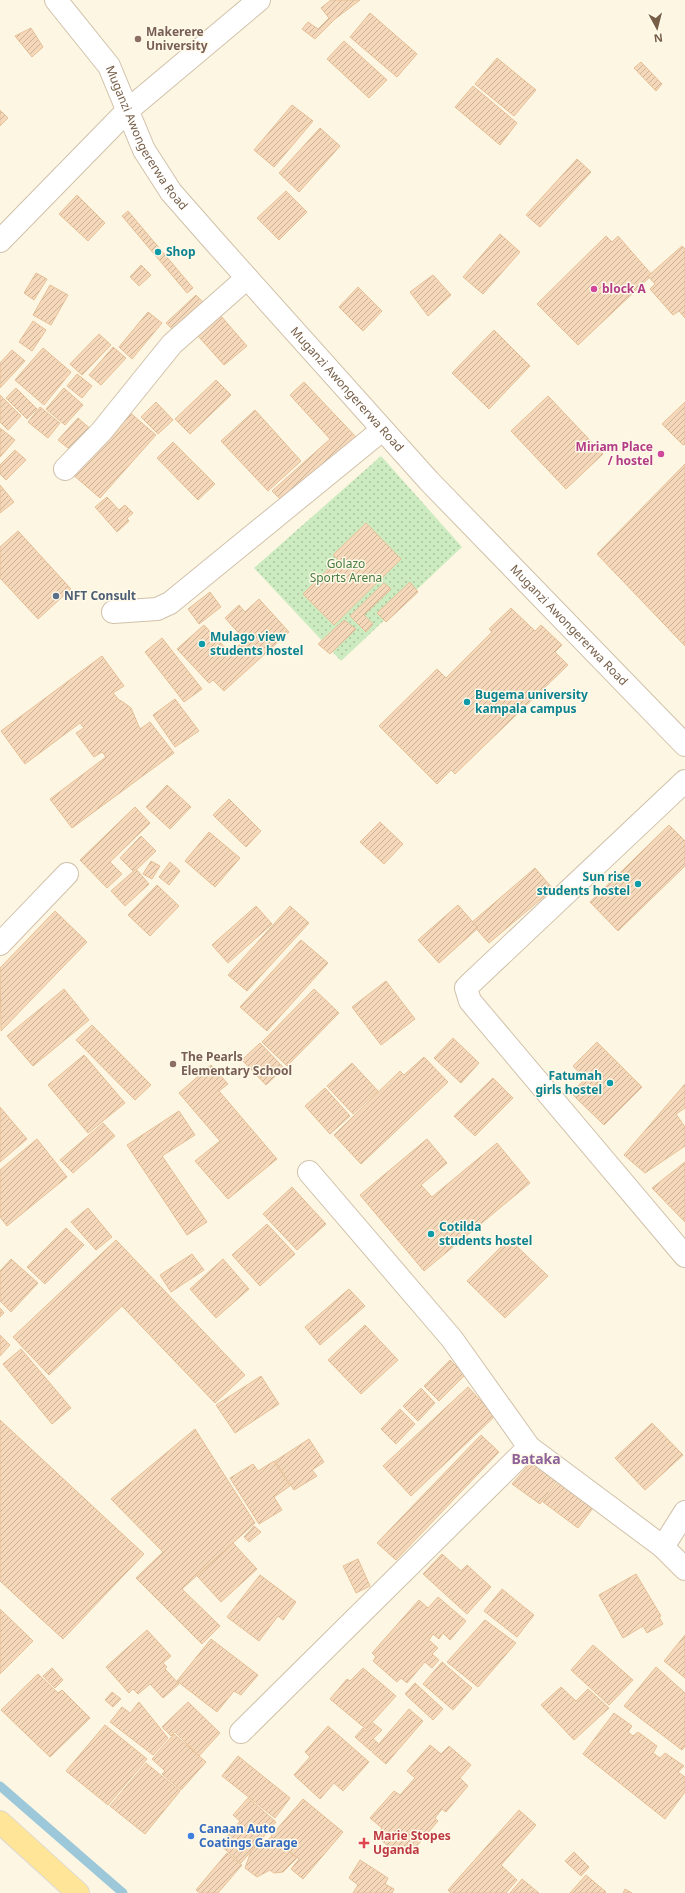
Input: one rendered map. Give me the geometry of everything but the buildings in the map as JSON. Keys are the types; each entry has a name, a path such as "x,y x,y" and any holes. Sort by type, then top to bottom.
{"main road":[{"path":"0,1822 78,1893"}],"street":[{"name":"Muganzi Awongererwa Road","path":"56,0 109,66 144,150 163,179 204,230 382,430 507,564 685,745"},
{"path":"0,241 128,110 259,0"},
{"path":"64,468 101,432 172,344 247,278"},
{"path":"113,612 157,609 170,603 382,430"},
{"path":"685,781 466,988 470,1001 685,1256"},
{"path":"0,944 67,874"},
{"path":"309,1172 452,1339 529,1446 663,1547 685,1569"},
{"path":"241,1732 529,1446"},
{"path":"663,1547 685,1512"}],"green space":[{"name":"Golazo Sports Arena","path":"381,456 462,547 341,661 254,568"}],"waterway":[{"path":"0,1786 123,1893"}],"place":[{"name":"Makerere University","path":"138,39"},
{"name":"Shop","path":"158,252"},
{"name":"block A","path":"594,289"},
{"name":"Miriam Place / hostel","path":"661,454"},
{"name":"NFT Consult","path":"56,596"},
{"name":"Mulago view students hostel","path":"202,644"},
{"name":"Bugema university kampala campus","path":"467,702"},
{"name":"Sun rise students hostel","path":"638,884"},
{"name":"The Pearls Elementary School","path":"173,1064"},
{"name":"Fatumah girls hostel","path":"610,1083"},
{"name":"Cotilda students hostel","path":"431,1234"},
{"name":"Canaan Auto Coatings Garage","path":"191,1836"},
{"name":"Marie Stopes Uganda","path":"364,1843"}],"district":[{"name":"Bataka","path":"536,1459"}]}
